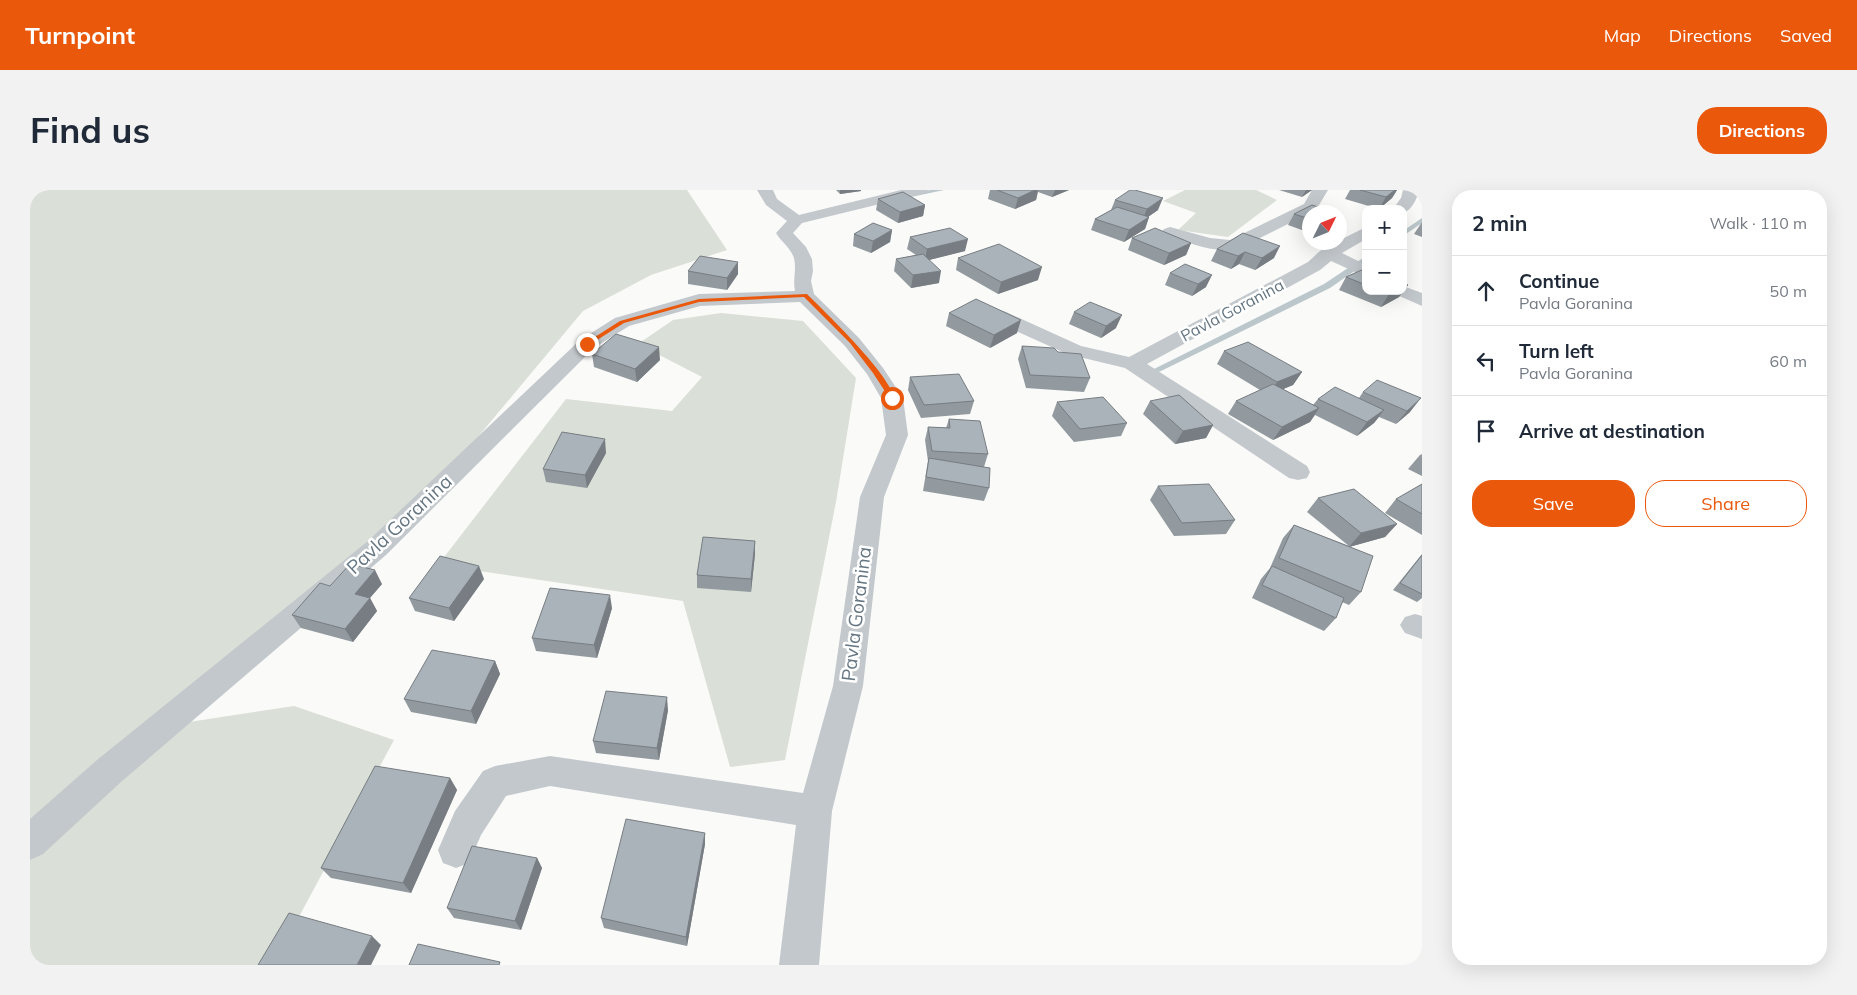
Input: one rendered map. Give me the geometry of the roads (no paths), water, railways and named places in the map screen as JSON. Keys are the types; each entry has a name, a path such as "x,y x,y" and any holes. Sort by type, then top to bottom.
{"street":[{"path":"765,190 771,202 796,220"},
{"path":"805,296 802,281 804,271 803,259 800,251 784,233 796,220 920,190"},
{"path":"1170,232 1209,243 1232,244 1310,207 1320,190"},
{"path":"1404,205 1409,199 1411,190"},
{"name":"Pavla Goranina","path":"1132,364 1314,266 1329,254 1362,234"},
{"path":"1329,254 1362,270"},
{"path":"1407,293 1422,300"},
{"name":"Pavla Goranina","path":"30,842 108,771 377,548 587,344 622,322 699,300 805,296 852,342 876,372 892,398 897,434 872,497 848,686 815,811 799,965"},
{"path":"999,316 1074,350 1132,364 1298,472"},
{"path":"456,850 468,822 495,782 550,771 815,811"}],"waterway":[{"path":"911,195 941,190"},
{"path":"1407,231 1422,220"},
{"path":"1158,369 1327,286 1362,263"}]}
